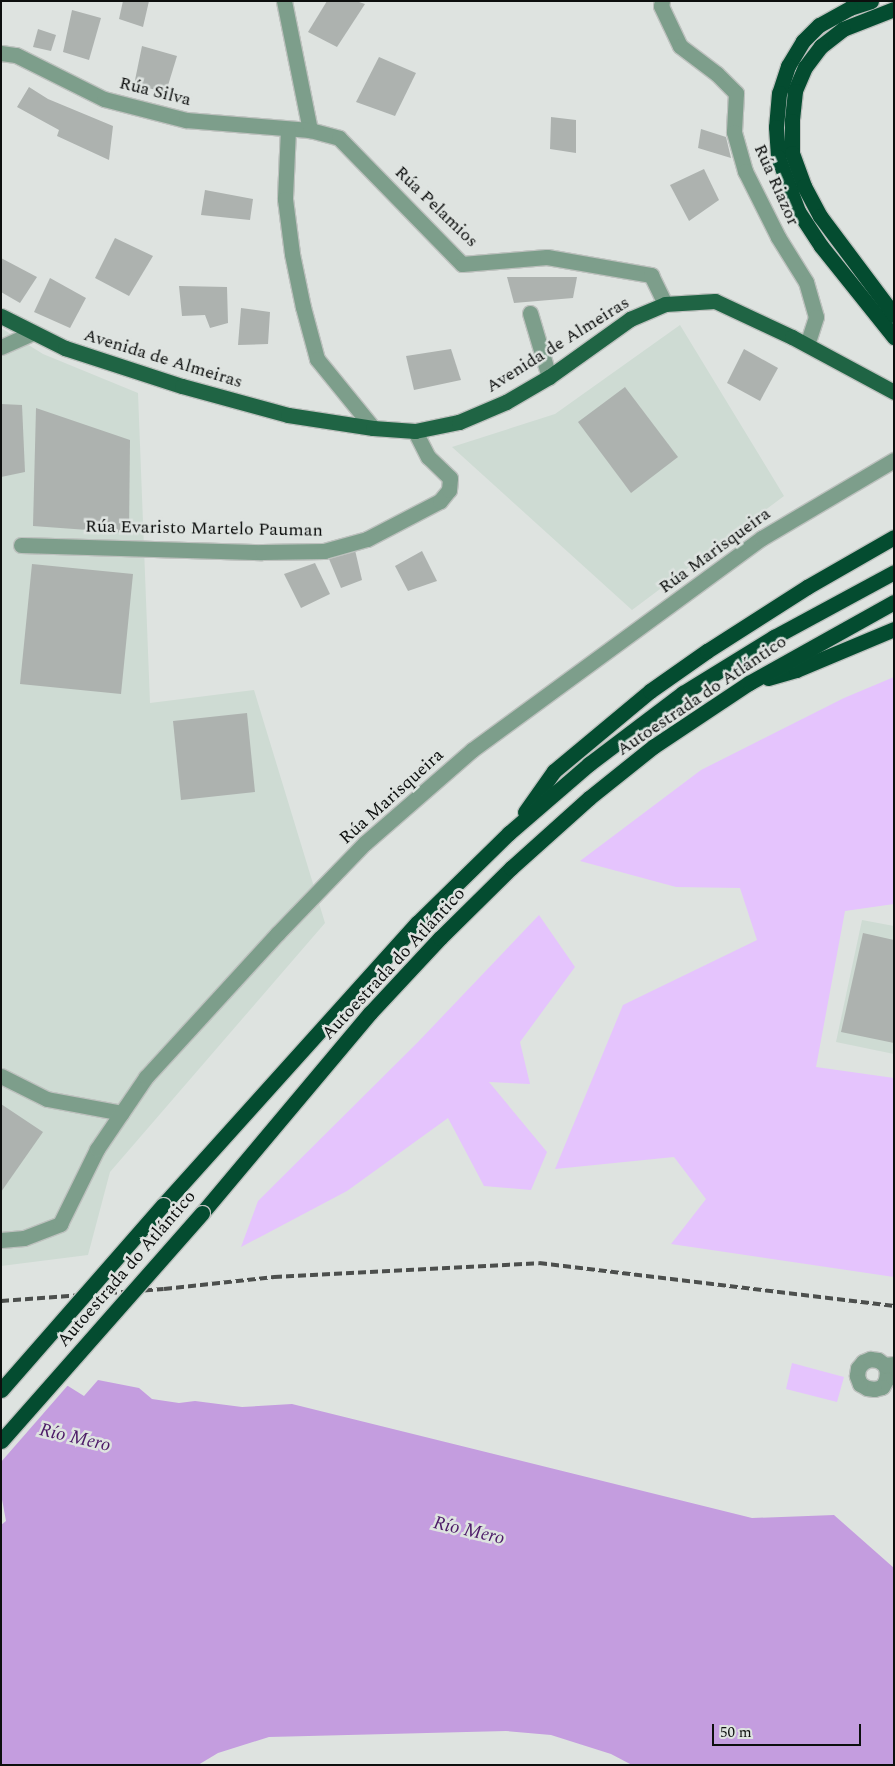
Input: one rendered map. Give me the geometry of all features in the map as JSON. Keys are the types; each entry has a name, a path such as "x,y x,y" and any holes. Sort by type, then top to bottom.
{"highway":[{"path":"871,1 850,8 819,25 802,41 779,93 776,127 778,157 798,211 811,232 877,319 894,337"},
{"path":"894,9 843,29 822,46 805,67 795,91 792,121 792,153 804,186 820,216 894,314"},
{"path":"509,833 554,771 650,692 707,651 807,588 894,537"},
{"name":"Autoestrada do Atlántico","path":"1,1390 163,1204 417,923 509,833 589,764 684,693 774,637 894,572"},
{"name":"Autoestrada do Atlántico","path":"1,1441 202,1212 370,1013 440,938 511,868 589,798 654,746 749,683 894,602"},
{"path":"749,683 796,670 894,629"}],"main road":[{"name":"Avenida de Almeiras","path":"1,316 65,348 182,386 288,415 373,428 415,431 459,422 506,402 549,377 630,319 665,304 715,301 807,345 894,392"}],"street":[{"path":"284,1 310,130"},
{"name":"Rúa Riazor","path":"662,1 661,6 680,46 717,74 736,93 734,132 745,171 778,237 806,282 816,317 807,345"},
{"name":"Rúa Silva","path":"1,53 16,55 104,99 186,120 310,130"},
{"path":"288,128 285,199 292,254 317,360 373,428"},
{"name":"Rúa Pelamios","path":"310,130 339,138 462,264 547,257 651,276 665,304"},
{"path":"530,313 549,377"},
{"path":"1,347 32,333"},
{"name":"Rúa Evaristo Martelo Pauman","path":"21,545 324,552 367,539 440,501 449,490 450,478 428,457 415,431"},
{"name":"Rúa Marisqueira","path":"1,1240 24,1238 60,1224 98,1149 146,1077 277,934 366,843 472,750 762,538 894,460"},
{"path":"1,1076 46,1099 122,1113"}],"shaded area":[{"path":"680,325 784,496 632,610 452,447 555,414"},
{"path":"1,328 43,354 138,393 150,703 254,690 325,923 110,1172 88,1255 1,1266"},
{"path":"894,677 894,904 845,911 816,1067 894,1078 894,1277 671,1244 706,1199 674,1157 555,1169 623,1005 757,940 740,888 676,887 580,861 701,770 844,698"},
{"path":"539,915 575,967 520,1042 530,1084 489,1082 547,1152 531,1190 484,1186 448,1118 347,1191 241,1247 258,1201 418,1042"},
{"path":"862,920 894,926 894,1054 836,1042"},
{"path":"792,1363 844,1377 837,1402 786,1389"}],"water":[{"name":"Río Mero","path":"1,1369 68,1386 84,1396 98,1380 139,1388 152,1399 179,1403 195,1401 242,1407 292,1404 752,1518 834,1515 894,1568 894,1765 632,1765 611,1754 551,1735 506,1731 269,1737 218,1753 198,1765 1,1765 1,1525 6,1521 1,1494"}],"pier":[{"path":"3,1366 69,1384 1,1462 1,1368"}],"building":[{"path":"123,1 149,1 143,27 119,19"},
{"path":"327,1 356,1 365,4 337,47 308,32"},
{"path":"72,10 101,18 89,60 63,52"},
{"path":"38,29 56,35 51,51 33,47"},
{"path":"142,46 177,56 166,92 134,85"},
{"path":"379,57 416,73 395,116 356,102"},
{"path":"29,87 48,99 113,126 109,160 57,136 59,130 17,107"},
{"path":"551,117 576,120 576,153 550,149"},
{"path":"701,129 726,137 731,158 698,148"},
{"path":"704,169 719,200 689,221 670,185"},
{"path":"205,190 253,199 250,220 201,215"},
{"path":"115,238 153,256 129,296 95,278"},
{"path":"1,258 37,277 20,303 1,292"},
{"path":"507,277 577,277 573,298 514,303"},
{"path":"50,278 86,298 70,328 34,312"},
{"path":"179,286 227,287 228,323 210,328 205,315 182,316"},
{"path":"241,308 270,312 268,344 238,345"},
{"path":"451,349 461,380 414,390 406,356"},
{"path":"744,349 778,368 760,401 727,383"},
{"path":"625,387 678,457 631,493 578,422"},
{"path":"1,404 22,405 25,472 1,477"},
{"path":"36,408 130,440 129,533 33,526"},
{"path":"355,550 362,580 341,588 329,559"},
{"path":"422,551 437,581 408,591 395,566"},
{"path":"315,563 330,594 301,608 284,574"},
{"path":"32,564 133,574 121,694 20,684"},
{"path":"247,713 255,792 181,800 173,721"},
{"path":"863,933 894,940 894,1043 841,1032"},
{"path":"1,1104 43,1132 1,1192"}],"railway":[{"path":"1,1301 164,1289 274,1277 539,1263 894,1306"}]}
